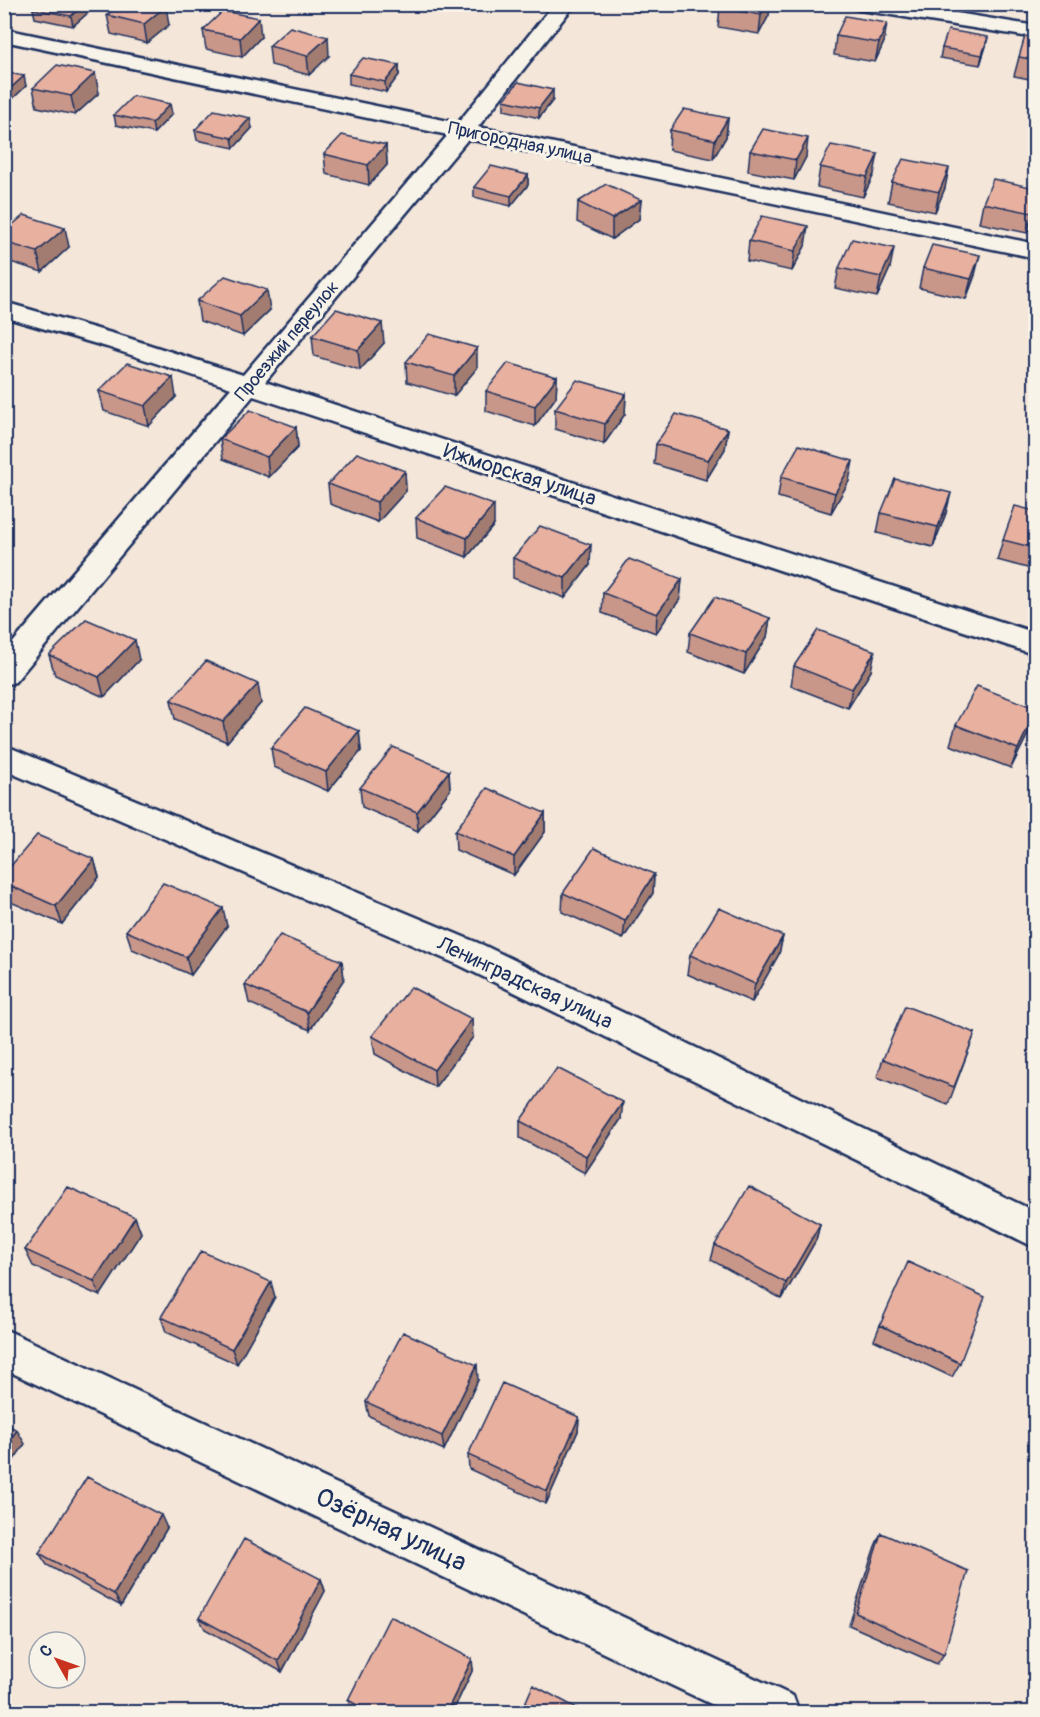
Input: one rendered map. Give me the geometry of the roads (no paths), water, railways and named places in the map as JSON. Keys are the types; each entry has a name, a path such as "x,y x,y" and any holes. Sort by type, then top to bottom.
{"street":[{"name":"Проезжий переулок","path":"4,674 463,131 565,4"},
{"path":"860,4 1035,32"},
{"name":"Пригородная улица","path":"4,34 1035,251"},
{"name":"Ижморская улица","path":"4,309 249,386 1035,644"},
{"name":"Ленинградская улица","path":"4,757 471,955 1035,1231"},
{"name":"Озёрная улица","path":"4,1348 777,1713"}]}
